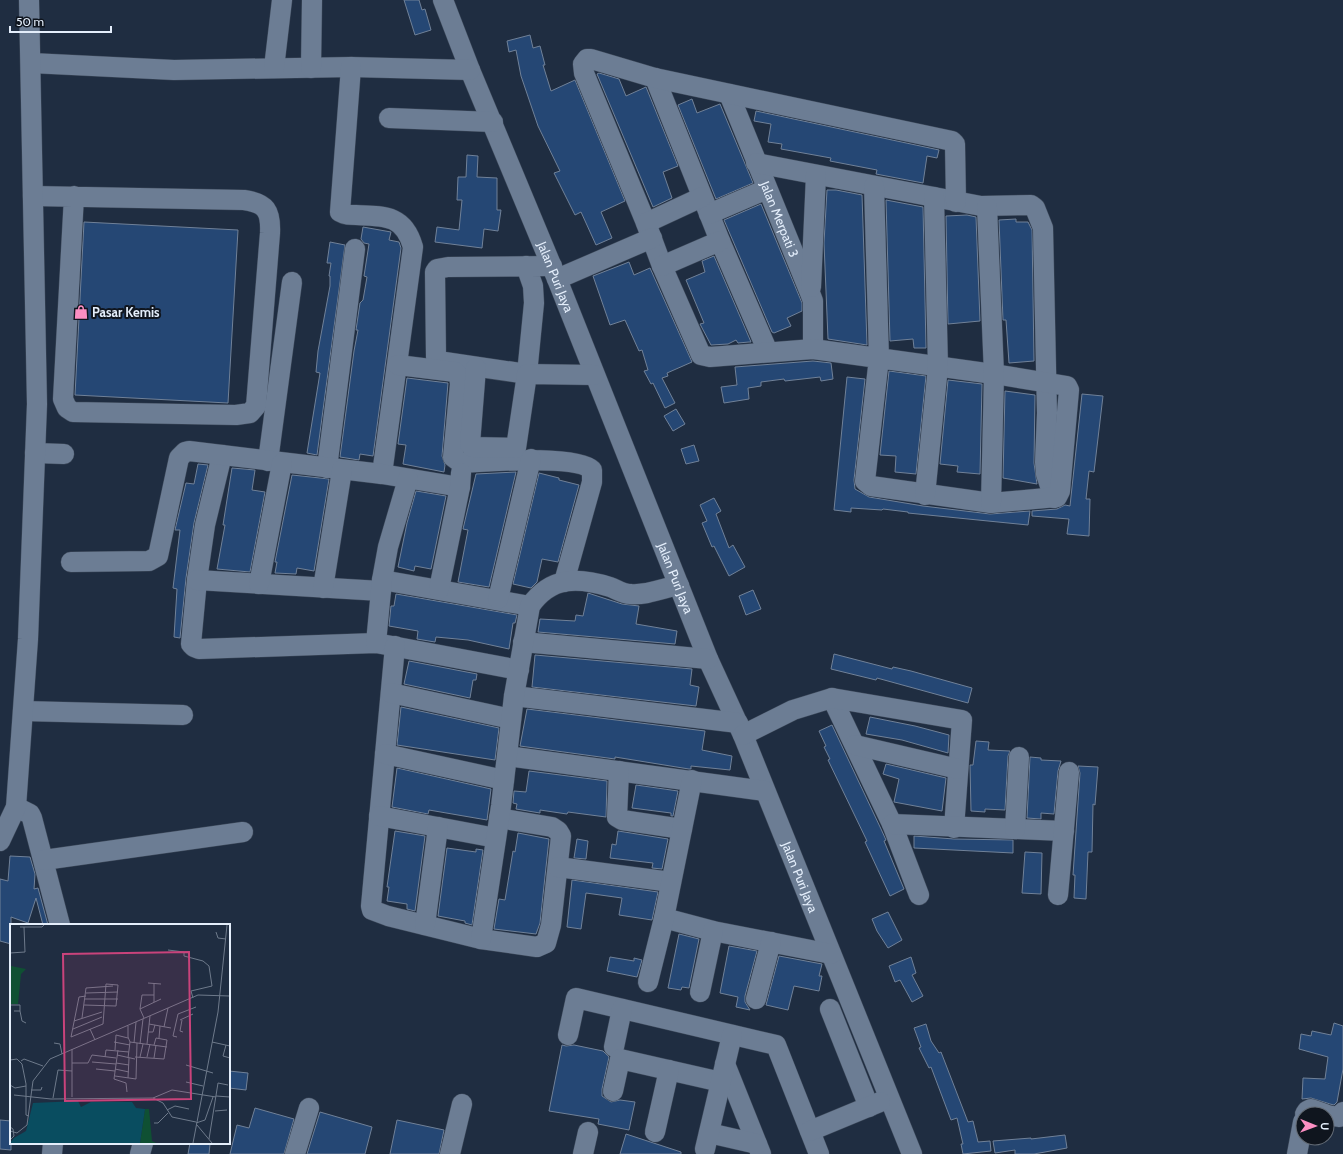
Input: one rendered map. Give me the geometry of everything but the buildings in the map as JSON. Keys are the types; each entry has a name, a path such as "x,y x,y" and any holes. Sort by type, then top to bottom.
{"street":[{"path":"0,841 16,807 28,639 35,453 36,404 29,0"},
{"path":"274,68 282,0"},
{"path":"311,68 312,0"},
{"name":"Jalan Puri Jaya","path":"443,0 470,70 560,272 594,375 708,659 746,729 765,791 912,1154"},
{"path":"874,186 879,358 865,481 871,486 925,495 990,503 1054,498 1060,494 1069,390 1067,386 994,374 938,366 879,358 813,349 710,356 701,355 662,266 582,67 584,61 592,59 654,78 952,141 956,144 956,202"},
{"path":"31,63 174,70 351,67 470,70"},
{"path":"351,67 340,212 346,214 392,218 404,227 410,235 413,247 382,474"},
{"path":"654,78 705,206 768,352"},
{"name":"Jalan Merpati 3","path":"729,94 813,301 813,349"},
{"path":"388,118 493,122"},
{"path":"756,163 956,202 987,207 1031,205 1035,208 1041,220 1046,383"},
{"path":"810,293 816,175"},
{"path":"594,375 527,374 476,368 438,361 436,357 435,272 437,269 448,267 526,266 560,272 597,261 649,231 705,206 767,189"},
{"path":"33,196 257,202 267,210 271,220 256,406 250,413 236,415 73,412 67,408 36,404"},
{"path":"67,408 63,399 74,196"},
{"path":"925,495 938,366 934,197"},
{"path":"987,207 994,374 990,503"},
{"path":"662,266 720,241"},
{"path":"322,588 335,469 355,249"},
{"path":"476,368 470,444 472,447 516,448 527,374 534,303 533,286 526,266"},
{"path":"259,584 275,462 292,282"},
{"path":"398,365 455,372 459,376 460,384 453,457 461,463 531,459 583,465 592,470 592,482 564,582"},
{"path":"71,562 149,561 158,556 179,458 184,452 190,451 382,474 460,487"},
{"path":"35,453 64,454"},
{"path":"222,455 205,525 192,644 194,647 199,649 385,645 519,670"},
{"path":"498,599 531,459"},
{"path":"438,589 460,487 461,463"},
{"path":"408,479 388,547 382,586 385,645 391,693 371,908 374,911 388,916 481,939 537,947 546,943 551,925 561,842 560,836 555,828 499,818"},
{"path":"198,580 322,588 382,586 438,589 530,606"},
{"path":"481,939 499,818 514,696 530,606 537,596 546,589 564,582 583,580 629,594 679,585"},
{"path":"523,642 708,659"},
{"path":"391,693 511,719"},
{"path":"514,696 746,729 793,710 832,698 962,720 954,828"},
{"path":"832,698 892,824 919,895"},
{"path":"23,711 183,715"},
{"path":"855,745 958,769"},
{"path":"385,754 504,780"},
{"path":"507,756 765,791"},
{"path":"1014,829 1019,756"},
{"path":"620,771 617,817 622,820 682,830"},
{"path":"1058,896 1069,772"},
{"path":"648,982 664,918 692,780"},
{"path":"16,807 30,814 32,818 60,924"},
{"path":"380,816 496,838"},
{"path":"892,824 1064,832"},
{"path":"425,925 438,827"},
{"path":"44,860 243,832"},
{"path":"558,867 671,882"},
{"path":"664,918 713,930 831,954"},
{"path":"700,992 713,930"},
{"path":"756,999 771,942"},
{"path":"568,1035 576,998 776,1045 819,1154"},
{"path":"614,1047 622,1009"},
{"path":"830,1009 869,1107"},
{"path":"732,1035 707,1141 759,1149"},
{"path":"612,1091 620,1059 669,1070 723,1073"},
{"path":"655,1132 669,1070"},
{"path":"723,1073 759,1149"},
{"path":"810,1131 889,1098"},
{"path":"450,1154 462,1104"},
{"path":"295,1154 308,1108"},
{"path":"1335,1116 1339,1117 1343,1112"},
{"path":"583,1154 588,1132"},
{"path":"52,1154 53,1144"},
{"path":"140,1154 143,1144"}],"place":[{"name":"Pasar Kemis","path":"81,312"}]}
